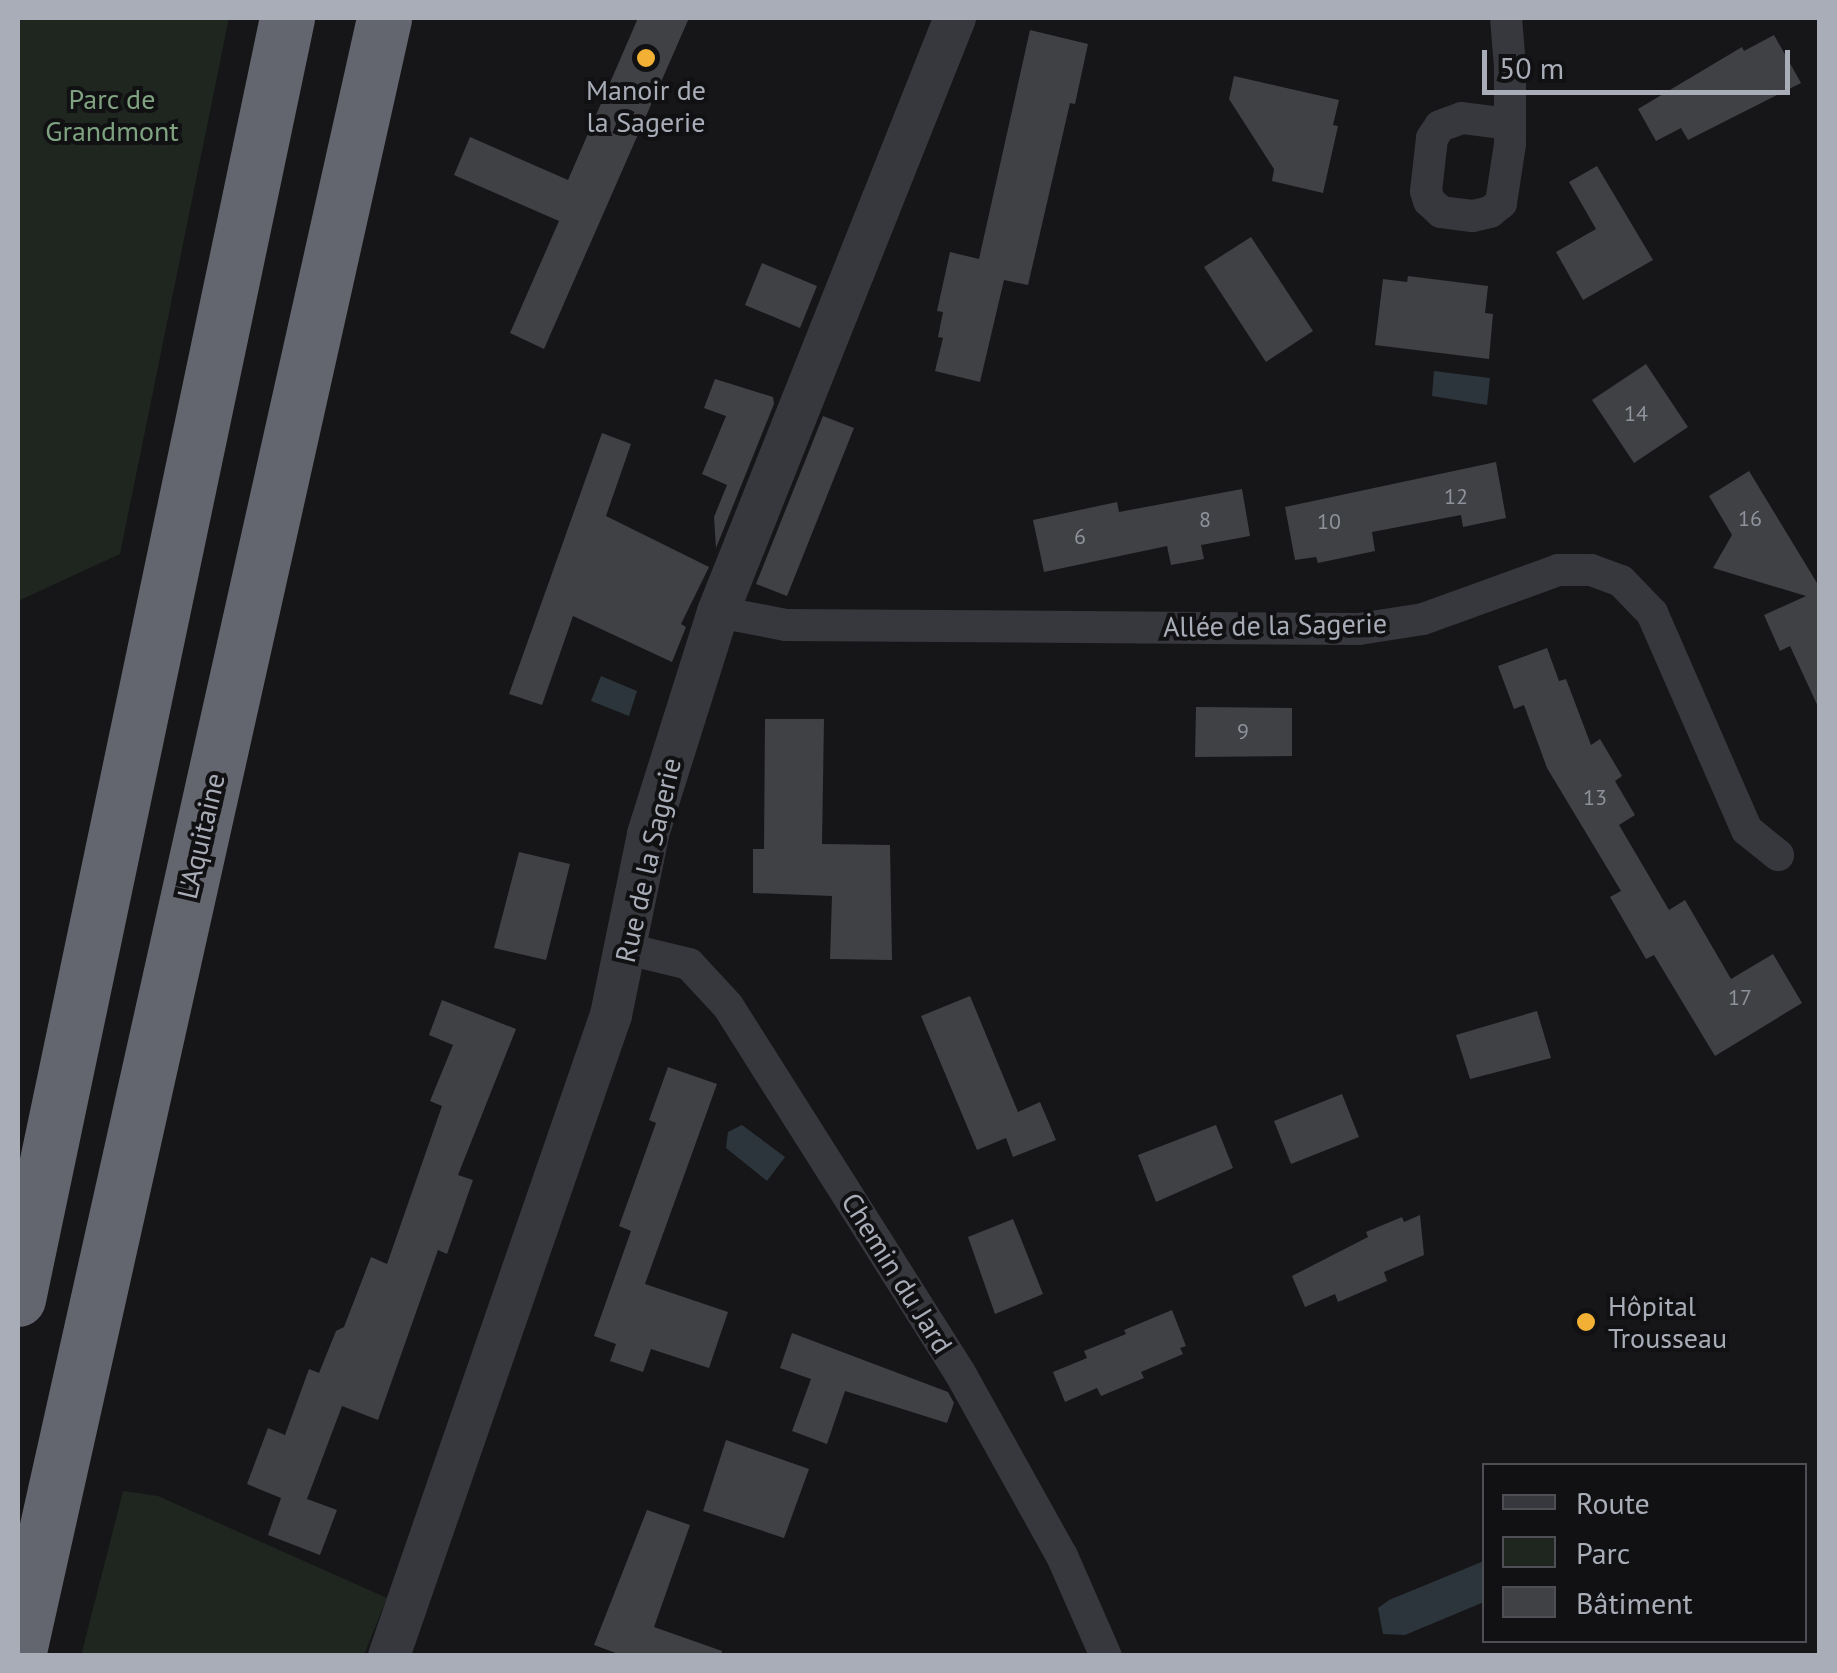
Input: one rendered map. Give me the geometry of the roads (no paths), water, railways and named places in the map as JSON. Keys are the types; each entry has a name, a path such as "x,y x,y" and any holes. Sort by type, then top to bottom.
{"highway":[{"path":"18,1298 286,18"},
{"name":"L'Aquitaine","path":"18,1656 384,18"}],"street":[{"name":"Rue de la Sagerie","path":"388,1656 582,1104 627,949 648,834 718,612 955,18"},
{"path":"1506,18 1509,124"},
{"name":"Allée de la Sagerie","path":"718,612 786,625 1359,629 1423,619 1558,570 1591,570 1621,582 1652,612 1747,830 1778,855"},
{"name":"Chemin du Jard","path":"627,949 689,964 728,1006 960,1374 1062,1556 1106,1656"}],"place":[{"name":"Manoir de la Sagerie","path":"646,58"},
{"name":"Hôpital Trousseau","path":"1586,1322"}],"park label":[{"name":"Parc de Grandmont","path":"112,115"}]}
